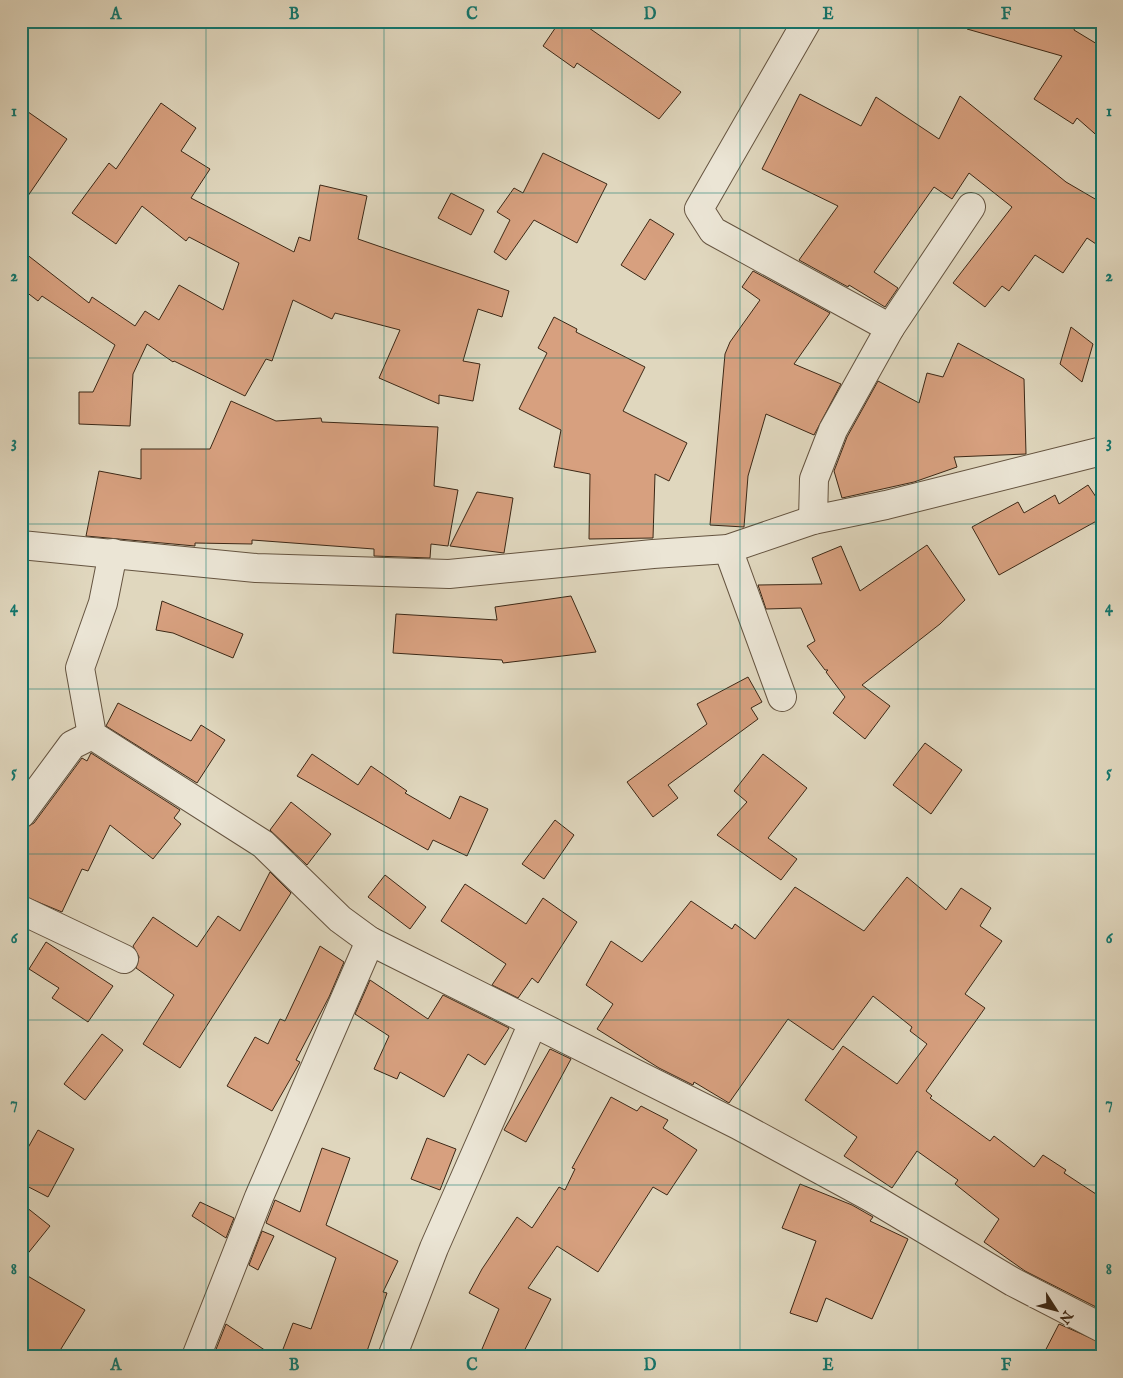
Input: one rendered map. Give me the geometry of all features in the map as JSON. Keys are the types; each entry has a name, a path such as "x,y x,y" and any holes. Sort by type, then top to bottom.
{"street":[{"path":"807,21 699,209 713,231 890,328"},
{"path":"813,520 814,478 833,430 890,328 971,207"},
{"path":"21,545 256,568 449,574 653,554 728,549 813,520 886,505 1102,451"},
{"path":"728,549 782,696"},
{"path":"113,553 103,603 80,668 92,735 263,844 340,919 370,941 738,1125 874,1199 1013,1282 1102,1328"},
{"path":"21,814 72,745 92,735"},
{"path":"21,910 124,959"},
{"path":"196,1357 259,1197 370,941"},
{"path":"392,1357 434,1248 533,1023"}],"building":[{"path":"560,21 579,21 681,92 659,119 577,63 574,68 543,46"},
{"path":"968,21 1077,21 1074,30 1102,47 1102,140 1077,118 1073,124 1034,99 1062,56 967,29"},
{"path":"800,94 861,126 876,97 939,139 960,96 1066,182 1102,203 1102,248 1087,238 1063,273 1035,255 1009,291 1002,286 985,307 953,283 1012,207 969,173 952,199 934,187 874,272 898,288 885,307 849,285 848,287 799,260 838,206 762,169"},
{"path":"161,103 196,128 181,151 210,169 191,198 294,252 299,237 310,241 320,185 367,196 358,239 509,291 502,317 478,309 463,361 480,364 473,401 439,395 439,404 379,378 400,330 335,313 332,319 293,300 272,361 266,359 245,396 173,362 147,344 133,374 130,426 79,424 79,392 93,392 115,345 42,296 38,301 21,288 21,250 89,303 92,297 135,326 145,311 159,320 179,285 223,310 239,263 189,237 186,241 142,206 116,244 72,213 109,163 116,169"},
{"path":"21,107 67,139 21,206"},
{"path":"543,153 607,184 577,243 534,220 506,260 494,252 510,220 497,212 514,188 523,193"},
{"path":"451,193 484,210 471,235 438,218"},
{"path":"650,219 674,234 645,280 621,265"},
{"path":"753,271 830,313 794,364 841,384 814,435 766,414 748,476 744,527 710,525 725,354 730,342 760,300 742,287"},
{"path":"554,317 577,329 576,332 645,367 623,411 687,443 669,481 655,474 653,538 589,539 590,474 554,467 561,430 519,409 547,353 538,348"},
{"path":"1071,327 1093,344 1082,382 1060,364"},
{"path":"958,343 1024,379 1026,454 954,457 957,467 914,482 842,498 834,471 847,437 878,381 919,403 927,373 943,377"},
{"path":"231,401 276,421 321,418 322,422 438,427 434,486 458,490 448,546 431,544 430,558 374,556 374,549 252,540 252,544 195,543 195,546 86,536 99,471 141,479 141,449 210,449"},
{"path":"1088,485 1102,506 1102,518 999,575 972,527 1018,502 1024,513 1055,495 1059,504"},
{"path":"477,492 513,498 504,553 450,546"},
{"path":"927,545 965,600 940,624 862,685 890,706 865,739 833,713 845,697 826,672 828,670 825,670 807,646 815,641 801,608 766,609 758,585 822,584 812,558 841,546 860,591"},
{"path":"571,596 596,652 503,663 502,660 393,653 396,614 497,620 495,607"},
{"path":"162,601 243,634 233,658 173,633 156,630"},
{"path":"748,677 762,702 751,708 758,719 668,785 678,798 653,817 627,782 707,724 697,704"},
{"path":"118,703 191,741 201,725 225,740 197,783 106,726"},
{"path":"925,743 962,770 931,814 893,785"},
{"path":"91,753 180,810 174,818 181,824 153,859 110,825 88,871 82,869 62,912 21,895 21,830 34,823 82,758 87,761"},
{"path":"312,754 358,785 371,766 407,791 405,793 450,819 460,796 488,809 467,856 433,840 428,850 297,776"},
{"path":"763,754 807,788 768,838 797,859 781,880 717,835 747,802 734,791"},
{"path":"291,802 331,834 307,865 270,830"},
{"path":"555,820 574,835 544,879 522,864"},
{"path":"270,872 291,893 180,1068 143,1044 174,995 136,968 139,957 133,946 153,917 197,947 218,916 240,931"},
{"path":"385,875 426,907 410,929 368,897"},
{"path":"907,877 946,910 961,888 991,908 980,926 1002,941 965,994 985,1008 926,1091 932,1096 930,1098 990,1141 994,1136 1034,1167 1043,1155 1066,1170 1064,1173 1102,1198 1102,1310 1025,1271 984,1242 999,1219 955,1184 958,1180 917,1151 892,1188 844,1156 857,1137 805,1100 843,1046 897,1084 927,1044 910,1031 912,1027 873,996 833,1050 788,1019 729,1103 694,1082 693,1085 659,1068 597,1029 613,1004 586,985 611,941 642,962 691,901 732,929 735,924 755,939 795,887 864,931"},
{"path":"465,884 526,924 543,898 577,922 538,983 532,978 518,998 492,985 506,964 441,921"},
{"path":"46,942 113,986 88,1022 52,998 59,988 29,969"},
{"path":"320,946 344,962 329,997 296,1060 300,1062 272,1111 227,1086 255,1037 268,1044 280,1019 285,1021"},
{"path":"370,980 428,1019 443,995 509,1028 485,1065 468,1054 444,1097 400,1072 397,1079 374,1069 389,1036 355,1014"},
{"path":"102,1034 123,1050 85,1100 64,1084"},
{"path":"550,1049 571,1059 526,1142 504,1130"},
{"path":"611,1097 637,1111 641,1106 668,1120 663,1128 697,1150 667,1195 653,1187 598,1272 557,1246 528,1288 551,1299 521,1357 502,1357 482,1349 499,1309 469,1293 482,1269 517,1217 532,1228 559,1187 565,1190 575,1169 572,1168"},
{"path":"38,1130 74,1149 48,1197 21,1183 21,1160"},
{"path":"427,1138 456,1149 440,1190 411,1179"},
{"path":"322,1148 350,1158 326,1225 398,1261 383,1292 387,1293 365,1357 280,1357 293,1323 311,1329 336,1258 266,1223 275,1200 300,1212"},
{"path":"800,1184 852,1205 873,1217 870,1221 908,1239 872,1319 826,1298 817,1322 790,1313 816,1241 782,1228"},
{"path":"200,1202 234,1218 226,1238 192,1216"},
{"path":"21,1203 50,1226 21,1262"},
{"path":"262,1231 274,1236 258,1270 249,1265"},
{"path":"21,1272 85,1310 56,1357 41,1357 21,1345"},
{"path":"226,1324 275,1357 213,1357"},
{"path":"1059,1324 1102,1343 1102,1357 1042,1357"}]}
